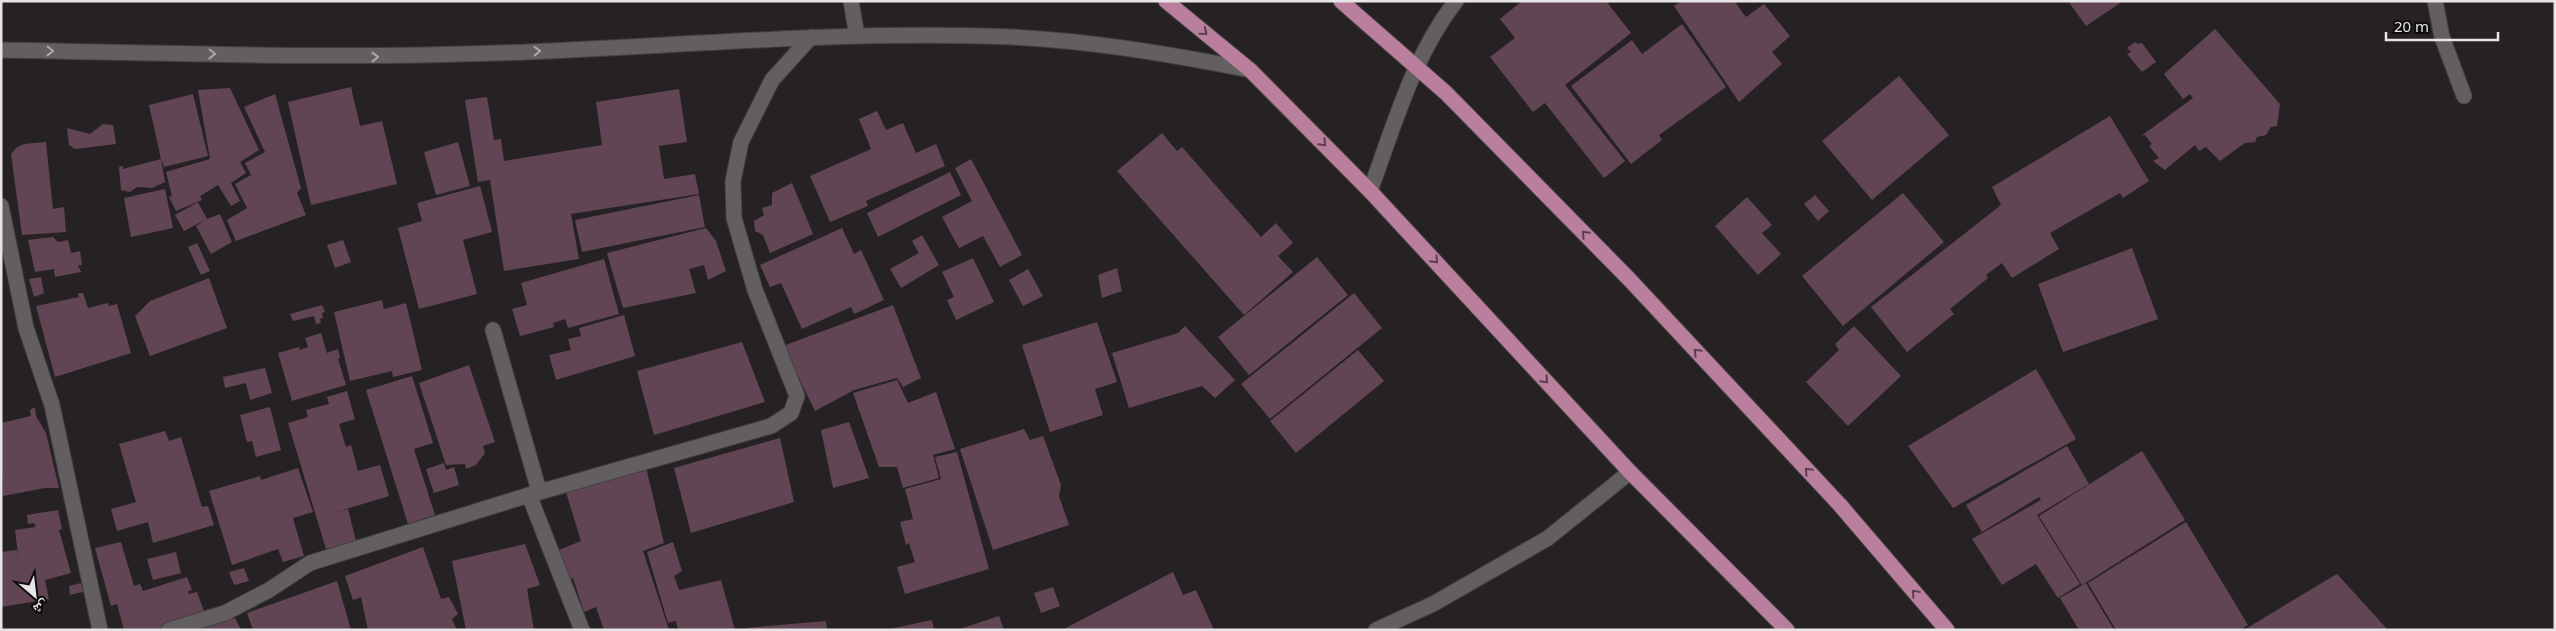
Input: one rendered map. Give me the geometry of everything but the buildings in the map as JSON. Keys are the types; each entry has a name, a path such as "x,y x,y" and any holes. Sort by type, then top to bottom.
{"main road":[{"path":"1166,1 1250,70 1370,191 1630,472 1787,630"},
{"path":"1341,1 1446,93 1636,286 1840,505 1947,630"}],"street":[{"path":"852,1 857,36"},
{"path":"1370,191 1417,67 1433,36 1456,1"},
{"path":"2435,1 2442,37 2464,96"},
{"path":"169,630 225,613 269,590 310,563 534,493 771,426 791,413 797,396 755,290 734,218 732,181 741,142 772,80 811,37"},
{"path":"1,50 314,57 410,56 811,37 1016,37 1173,54 1250,70"},
{"path":"1,206 26,328 52,405 100,630"},
{"path":"493,330 534,493 582,630"},
{"path":"1376,630 1433,604 1548,538 1630,472"}]}
